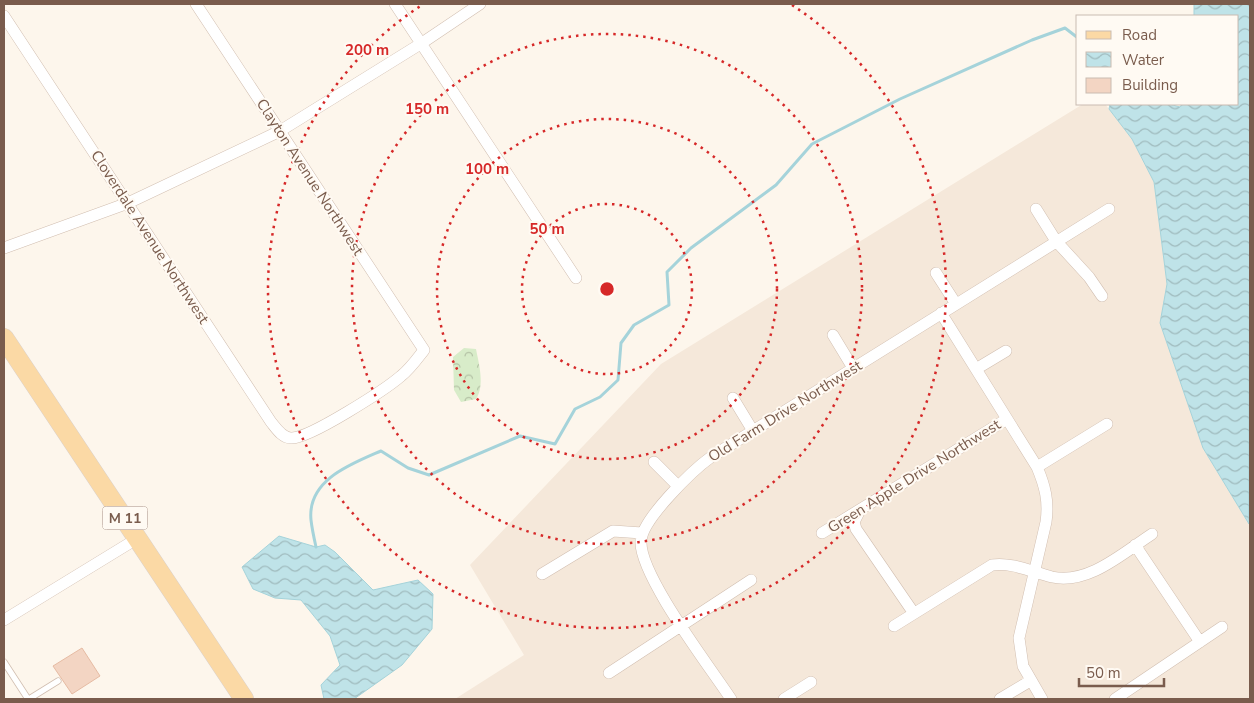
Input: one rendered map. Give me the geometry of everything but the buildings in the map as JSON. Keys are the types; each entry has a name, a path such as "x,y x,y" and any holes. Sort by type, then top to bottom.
{"main road":[{"name":"M 11","path":"4,338 244,699"}],"street":[{"name":"Clayton Avenue Northwest","path":"196,4 424,350 403,375 382,390 308,434"},
{"path":"395,4 576,278"},
{"path":"4,248 128,203 280,131 422,43 480,4"},
{"name":"Cloverdale Avenue Northwest","path":"4,16 271,422 280,433 291,438 308,434"},
{"path":"1036,209 1056,241 1089,277 1102,296"},
{"name":"Old Farm Drive Northwest","path":"642,534 678,486 700,465 1109,209"},
{"path":"936,273 956,304"},
{"path":"941,313 1037,466 1045,488 1047,507 1019,638 1021,660 1030,680 1042,699"},
{"path":"833,335 854,368"},
{"path":"976,369 1006,351"},
{"path":"732,398 752,431"},
{"name":"Green Apple Drive Northwest","path":"822,533 1007,419"},
{"path":"1037,466 1107,424"},
{"path":"654,462 678,486"},
{"path":"860,510 854,522 856,530 913,612"},
{"path":"542,574 613,531 642,534 641,548 646,568 731,699"},
{"path":"894,626 913,612 992,565 1004,564 1058,578 1078,578 1152,534"},
{"path":"4,620 138,538"},
{"path":"1135,545 1200,642"},
{"path":"609,673 751,580"},
{"path":"1115,699 1222,627"},
{"path":"1000,699 1030,680"},
{"path":"784,699 811,682"}],"lane":[{"path":"4,662 29,699 58,680"}],"shaded area":[{"path":"1081,105 1106,105 1132,139 1154,182 1167,284 1160,323 1203,448 1250,526 1250,699 455,699 524,655 470,565 661,364"}],"green space":[{"path":"464,348 476,349 481,381 479,394 476,399 461,402 454,390 453,357"}],"water":[{"path":"1194,4 1250,4 1249,524 1203,448 1160,323 1167,284 1154,182 1132,139 1109,109 1110,105 1173,105 1180,107 1181,105 1239,105 1239,15 1194,15"},
{"path":"279,536 316,547 325,545 335,552 373,590 418,580 433,594 432,629 402,665 354,699 324,699 321,685 340,665 330,636 301,600 275,598 253,589 242,567"}],"waterway":[{"path":"316,547 311,520 312,506 316,494 333,475 369,456 381,451 408,468 429,475 520,436 555,444 575,409 600,397 618,380 621,343 634,325 669,305 667,272 691,248 776,185 812,144 900,99 1032,40 1065,28 1076,36"}]}
